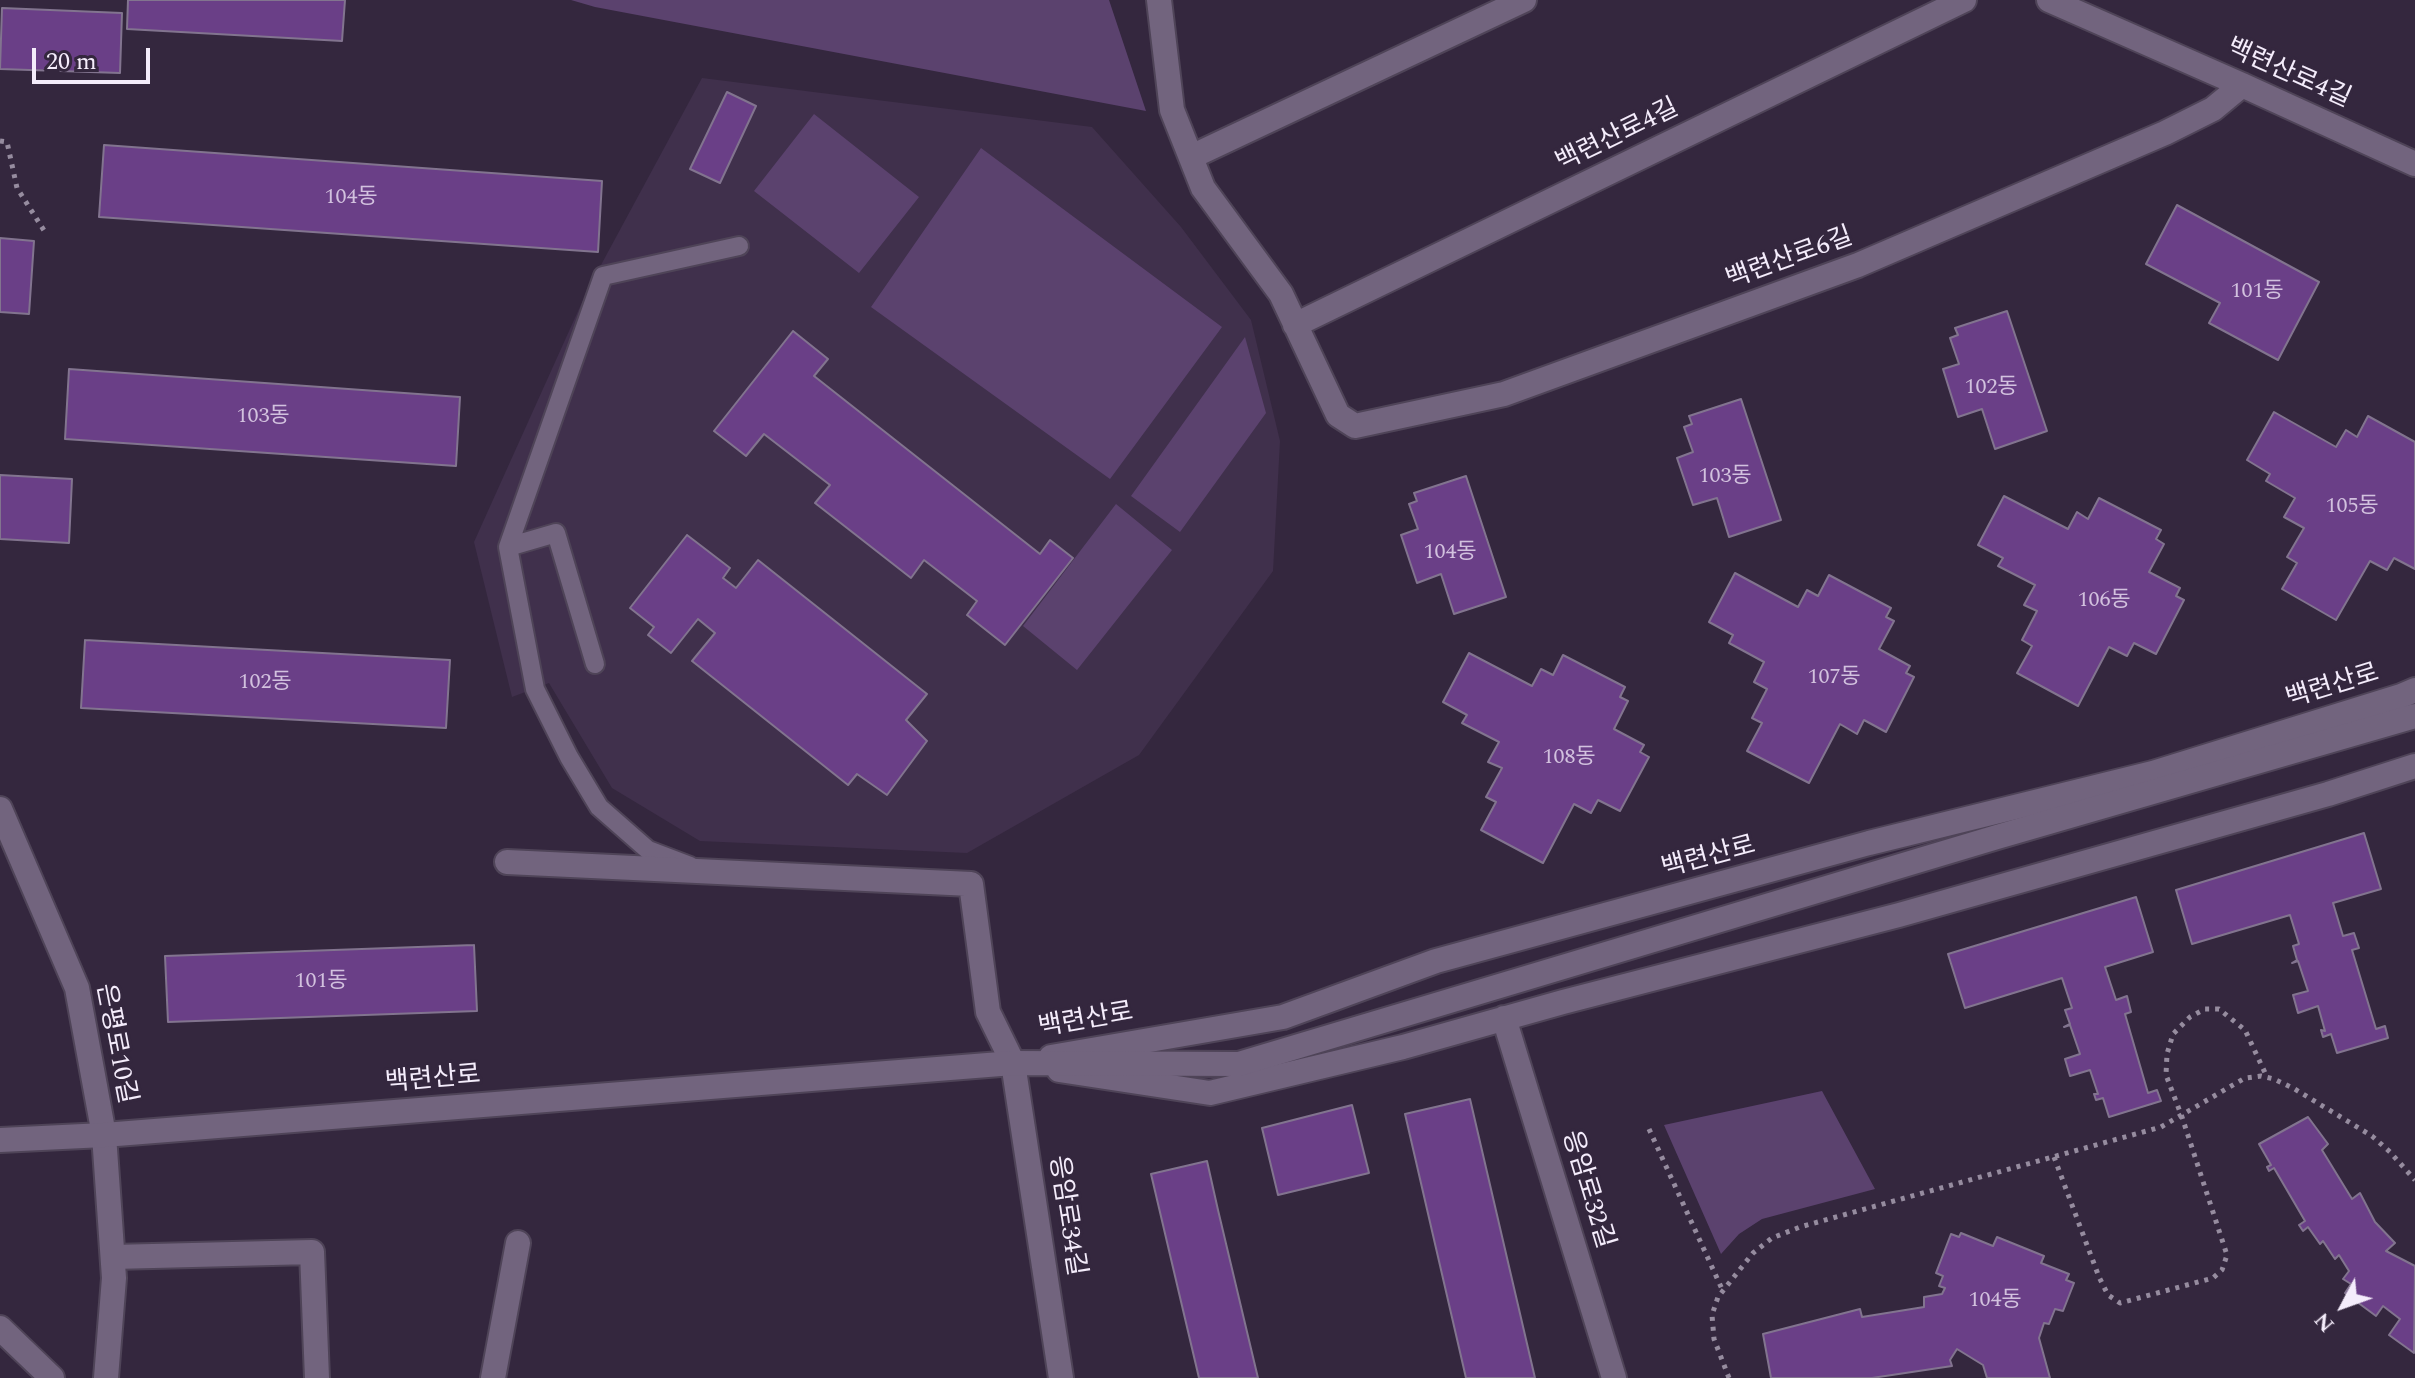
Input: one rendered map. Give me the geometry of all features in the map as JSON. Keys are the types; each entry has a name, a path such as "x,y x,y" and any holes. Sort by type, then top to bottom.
{"street":[{"path":"1159,0 1172,110 1203,188 1281,294 1295,325"},
{"path":"1191,157 1524,0"},
{"name":"백련산로4길","path":"1295,325 1964,0"},
{"name":"백련산로4길","path":"2049,0 2415,164"},
{"name":"백련산로6길","path":"1295,325 1338,415 1355,426 1504,394 1858,265 2165,133 2213,109 2242,85"},
{"name":"백련산로","path":"1013,1063 1283,1017 1436,961 1869,843 2153,773 2415,690"},
{"name":"백련산로","path":"0,1140 104,1135 1013,1063 1239,1064 1997,837 2415,716"},
{"name":"백련산로","path":"1013,1063 1210,1093 1403,1047 1908,912 2328,794 2415,766"},
{"name":"은평로10길","path":"0,809 77,988 104,1135 114,1278 106,1378"},
{"path":"507,862 708,873"},
{"name":"응암로34길","path":"708,873 971,884 988,1012 1013,1063 1061,1378"},
{"name":"응암로32길","path":"1504,1018 1614,1378"},
{"path":"493,1378 518,1243"},
{"path":"113,1257 312,1252 317,1378"},
{"path":"0,1328 52,1378"}],"lane":[{"path":"708,873 648,850 599,807 576,770 535,689 508,547 603,276 739,246"},
{"path":"508,547 556,533 595,664"}],"path":[{"path":"0,141 7,142 17,188 45,232"},
{"path":"2054,1157 2108,1295 2120,1303 2213,1278 2222,1270 2227,1255 2166,1075 2167,1054 2173,1034 2190,1017 2205,1009 2219,1009 2245,1030 2267,1077"},
{"path":"1729,1378 1714,1339 1712,1315 1723,1290 1753,1253 1772,1238 1800,1227 2161,1127 2245,1078 2267,1077 2293,1088 2372,1136 2415,1180"},
{"path":"1649,1129 1723,1290"}],"shaded area":[{"path":"571,0 1109,0 1146,111 595,7"},
{"path":"702,78 1092,127 1181,227 1251,320 1280,441 1273,571 1139,755 967,853 700,841 612,788 549,683 512,697 474,542 588,289"},
{"path":"814,114 919,197 859,273 754,191"},
{"path":"981,148 1222,327 1110,479 871,307"},
{"path":"1245,337 1266,413 1180,532 1131,496"},
{"path":"1116,504 1172,550 1077,670 1023,626"},
{"path":"1822,1091 1875,1189 1762,1219 1739,1234 1721,1254 1664,1125"}],"building":[{"path":"128,0 345,0 342,41 127,29"},
{"path":"2,8 122,13 120,73 0,69"},
{"path":"727,92 756,106 720,183 690,169"},
{"path":"104,145 602,181 598,252 99,217"},
{"path":"2177,205 2319,282 2278,360 2209,323 2220,303 2146,264"},
{"path":"0,238 34,241 29,314 0,312"},
{"path":"2007,311 2047,431 1995,449 1982,409 1958,417 1943,369 1959,364 1950,338 1958,335 1955,328"},
{"path":"793,331 828,359 814,376 1040,554 1050,540 1073,558 1005,645 967,615 977,601 924,560 911,578 815,503 830,485 764,434 746,456 714,431"},
{"path":"69,369 460,397 456,466 65,439"},
{"path":"1741,399 1781,520 1729,537 1717,498 1693,505 1677,458 1693,452 1684,427 1692,424 1689,416"},
{"path":"2274,412 2336,447 2346,430 2357,437 2368,416 2415,442 2415,569 2394,558 2387,570 2370,561 2336,620 2282,589 2297,563 2287,557 2304,528 2284,517 2295,498 2266,481 2270,474 2247,460"},
{"path":"0,475 72,479 69,543 0,539"},
{"path":"1466,476 1506,597 1454,614 1441,574 1417,583 1401,535 1418,529 1409,504 1417,501 1414,493"},
{"path":"2004,496 2068,529 2077,512 2088,519 2099,498 2161,530 2156,539 2164,544 2149,572 2180,588 2176,596 2184,600 2156,654 2134,643 2127,656 2109,647 2078,706 2017,673 2032,646 2022,640 2037,611 2024,605 2035,585 1998,566 2003,558 1978,545"},
{"path":"687,535 730,568 723,578 736,588 758,560 927,694 906,720 927,741 887,795 857,774 848,785 692,661 715,633 698,619 671,653 648,635 654,627 630,608"},
{"path":"1735,573 1798,607 1807,590 1818,596 1829,575 1891,608 1886,617 1894,621 1879,649 1910,666 1906,673 1914,677 1886,732 1864,720 1857,734 1840,724 1809,783 1747,751 1762,723 1752,718 1767,689 1754,682 1764,662 1729,643 1733,635 1709,622"},
{"path":"85,640 450,660 446,728 81,708"},
{"path":"1469,653 1532,686 1541,669 1553,675 1563,655 1625,687 1620,697 1628,701 1614,729 1644,745 1640,752 1649,757 1620,811 1598,800 1591,813 1574,804 1543,863 1481,830 1496,802 1486,797 1502,768 1488,762 1499,742 1462,723 1467,715 1443,702"},
{"path":"2364,833 2381,889 2333,903 2343,936 2354,933 2359,948 2352,950 2376,1029 2385,1026 2388,1038 2337,1053 2331,1034 2323,1037 2321,1030 2325,1031 2318,1006 2298,1013 2293,995 2308,991 2298,961 2292,963 2297,960 2293,946 2299,944 2290,915 2192,944 2176,890"},
{"path":"2136,897 2153,952 2105,967 2116,1000 2127,996 2131,1012 2125,1014 2148,1093 2157,1090 2161,1101 2109,1117 2103,1098 2096,1100 2094,1094 2098,1094 2090,1070 2070,1076 2065,1059 2080,1054 2070,1025 2064,1027 2070,1024 2065,1010 2072,1008 2062,978 1965,1008 1948,954"},
{"path":"474,945 477,1011 168,1022 165,956"},
{"path":"1470,1099 1535,1378 1466,1378 1405,1114"},
{"path":"1352,1105 1369,1173 1278,1195 1262,1128"},
{"path":"2308,1117 2328,1144 2322,1150 2352,1199 2360,1193 2375,1222 2395,1243 2386,1251 2415,1266 2414,1353 2389,1335 2400,1319 2383,1306 2376,1316 2345,1293 2351,1284 2343,1279 2349,1271 2339,1255 2335,1259 2323,1241 2320,1244 2308,1227 2303,1231 2299,1225 2305,1221 2274,1168 2269,1171 2267,1167 2271,1165 2259,1144"},
{"path":"1207,1161 1258,1378 1199,1378 1151,1174"},
{"path":"1961,1233 1993,1246 1997,1237 2044,1256 2041,1263 2069,1274 2066,1280 2074,1283 2063,1311 2055,1309 2049,1324 2044,1323 2039,1338 2050,1378 1987,1378 1983,1365 1957,1349 1950,1360 1952,1366 1872,1378 1771,1378 1763,1334 1860,1309 1862,1317 1924,1307 1924,1297 1942,1294 1945,1288 1939,1286 1943,1276 1936,1273 1951,1234 1959,1237"}]}
